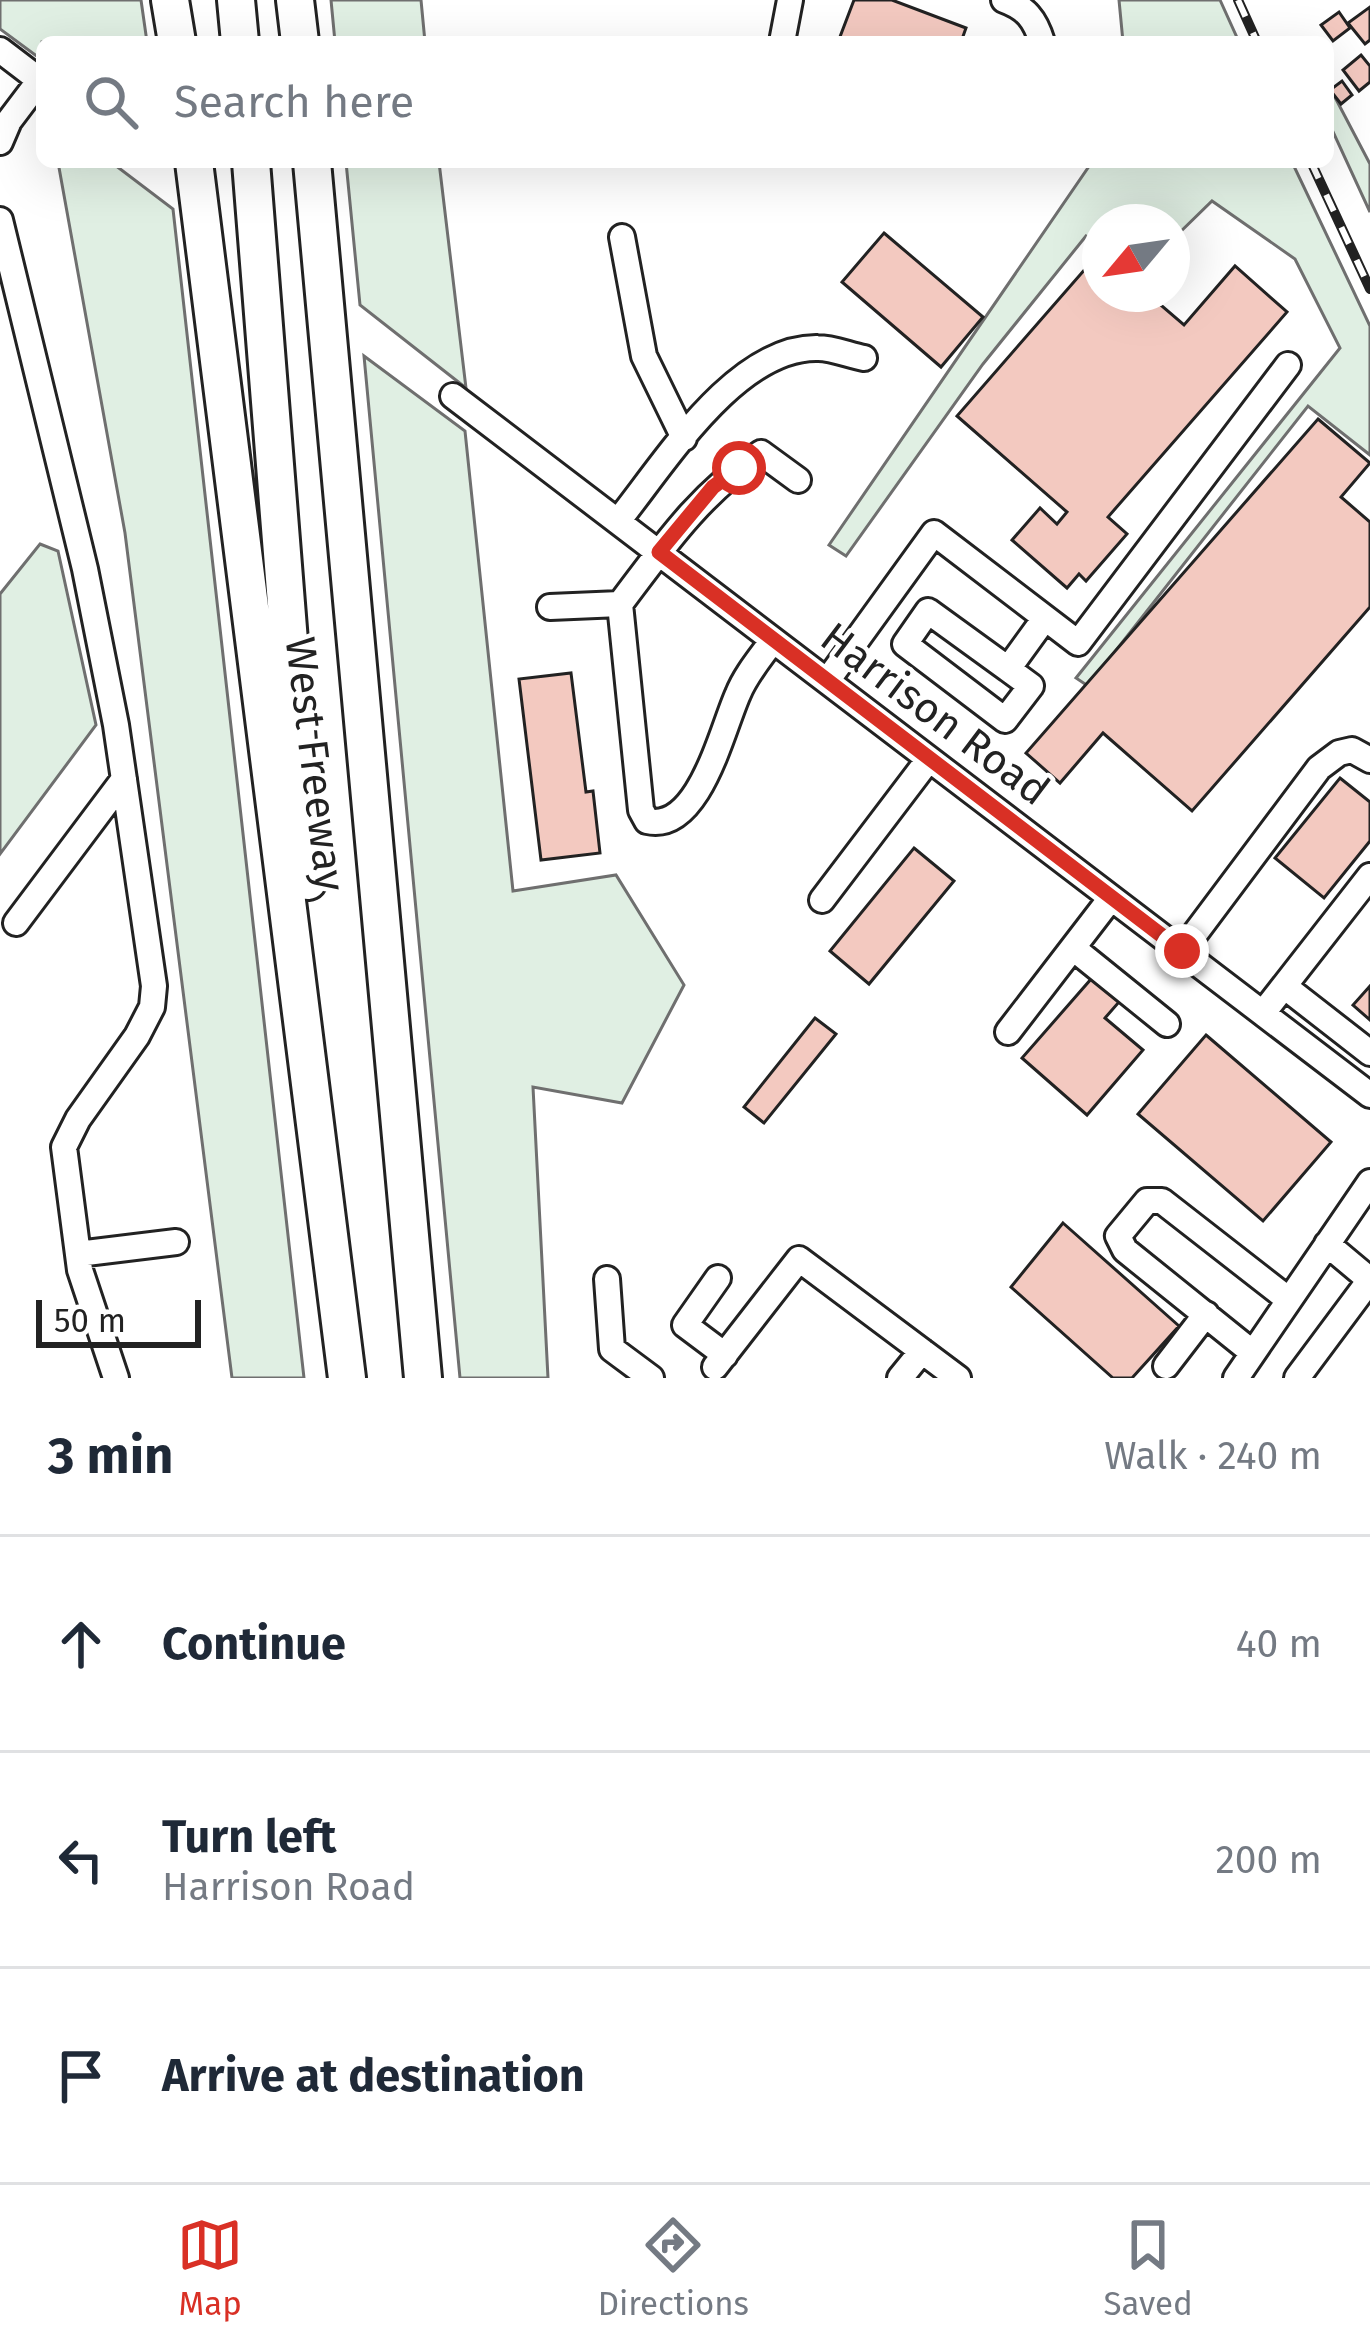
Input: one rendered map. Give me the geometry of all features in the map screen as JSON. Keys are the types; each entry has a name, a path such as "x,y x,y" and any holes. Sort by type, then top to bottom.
{"highway":[{"path":"170,0 176,36"},
{"path":"236,0 239,36"},
{"path":"295,0 299,36"},
{"name":"West Freeway","path":"195,168 346,1378"},
{"path":"251,168 342,1334"},
{"name":"West Freeway","path":"313,168 423,1378"}],"street":[{"path":"783,36 790,0"},
{"path":"1004,0 1020,6 1036,22 1040,36"},
{"path":"0,50 36,77"},
{"path":"0,142 9,121 36,87"},
{"path":"2,237 85,569 124,779 154,986 152,1007 137,1036 78,1119 64,1148 80,1270 116,1378"},
{"path":"622,238 644,356 684,438"},
{"path":"618,521 715,400 778,356 817,348 864,358"},
{"path":"827,681 934,533 1078,643 1288,365"},
{"name":"Harrison Road","path":"453,395 1370,1095"},
{"path":"773,640 737,696 712,764 694,794 676,817 660,824 647,821 640,810 620,604 713,487 761,453 798,480"},
{"path":"550,608 620,604"},
{"path":"928,611 1008,669 1031,686 1005,720 905,644 928,611"},
{"path":"1008,669 1045,618"},
{"path":"1182,951 1319,768 1352,750 1370,760"},
{"path":"822,900 929,759"},
{"path":"16,923 124,779"},
{"path":"1263,1013 1370,876"},
{"path":"1008,1032 1111,898"},
{"path":"1073,948 1167,1024"},
{"path":"1284,986 1370,1053"},
{"path":"1236,1378 1370,1182"},
{"path":"1253,1353 1125,1250 1118,1236 1147,1201 1162,1201 1289,1300"},
{"path":"78,1254 176,1242"},
{"path":"1297,1378 1370,1280 1327,1244"},
{"path":"718,1278 685,1324 719,1369 799,1259 958,1378"},
{"path":"607,1280 612,1349 651,1378"},
{"path":"1166,1366 1206,1314"},
{"path":"900,1378 922,1351"}],"green space":[{"path":"0,0 141,0 146,36 36,36 36,56 0,29"},
{"path":"331,0 421,0 424,36 334,36"},
{"path":"1119,0 1220,0 1236,36 1122,36"},
{"path":"1334,95 1370,164 1370,212 1334,134"},
{"path":"59,168 119,168 173,209 304,1378 232,1378 125,533"},
{"path":"347,168 440,168 466,388 360,305"},
{"path":"1088,168 1295,168 1370,326 1370,455 1308,406 1088,686 1076,678 1340,348 1295,259 1212,201 1190,222 1190,204 1082,204 1082,241 983,364 846,556 829,545"},
{"path":"364,356 465,431 513,891 616,875 684,985 622,1103 533,1087 548,1378 460,1378"},
{"path":"40,544 58,551 96,725 0,854 0,594"}],"building":[{"path":"854,0 892,0 966,28 963,36 840,36"},
{"path":"1370,7 1370,40 1365,44 1348,23"},
{"path":"1339,12 1350,28 1334,40 1321,25"},
{"path":"1361,55 1370,66 1370,82 1359,91 1343,70"},
{"path":"1342,81 1352,95 1341,104 1334,87"},
{"path":"884,233 983,317 941,367 842,282"},
{"path":"1235,266 1287,312 1108,517 1127,534 1086,581 1079,574 1067,588 1012,540 1040,508 1057,524 1067,512 957,416 1082,273 1082,312 1169,312 1184,325"},
{"path":"1318,419 1370,463 1341,497 1370,522 1370,607 1192,811 1103,733 1060,783 1026,753"},
{"path":"571,673 586,792 593,791 600,853 541,860 519,679"},
{"path":"1340,778 1370,802 1370,841 1324,898 1275,858"},
{"path":"914,848 954,881 869,984 830,951"},
{"path":"1092,978 1119,1002 1105,1018 1143,1050 1087,1115 1022,1058"},
{"path":"1370,986 1370,1020 1353,1005"},
{"path":"815,1018 836,1034 764,1123 744,1107"},
{"path":"1206,1035 1331,1142 1263,1221 1138,1114"},
{"path":"1063,1223 1179,1326 1132,1378 1113,1378 1011,1287"}],"railway":[{"path":"1238,0 1254,36"},
{"path":"1314,168 1370,289"}],"route":[{"path":"739,468 713,487 659,552 1182,951"}]}
